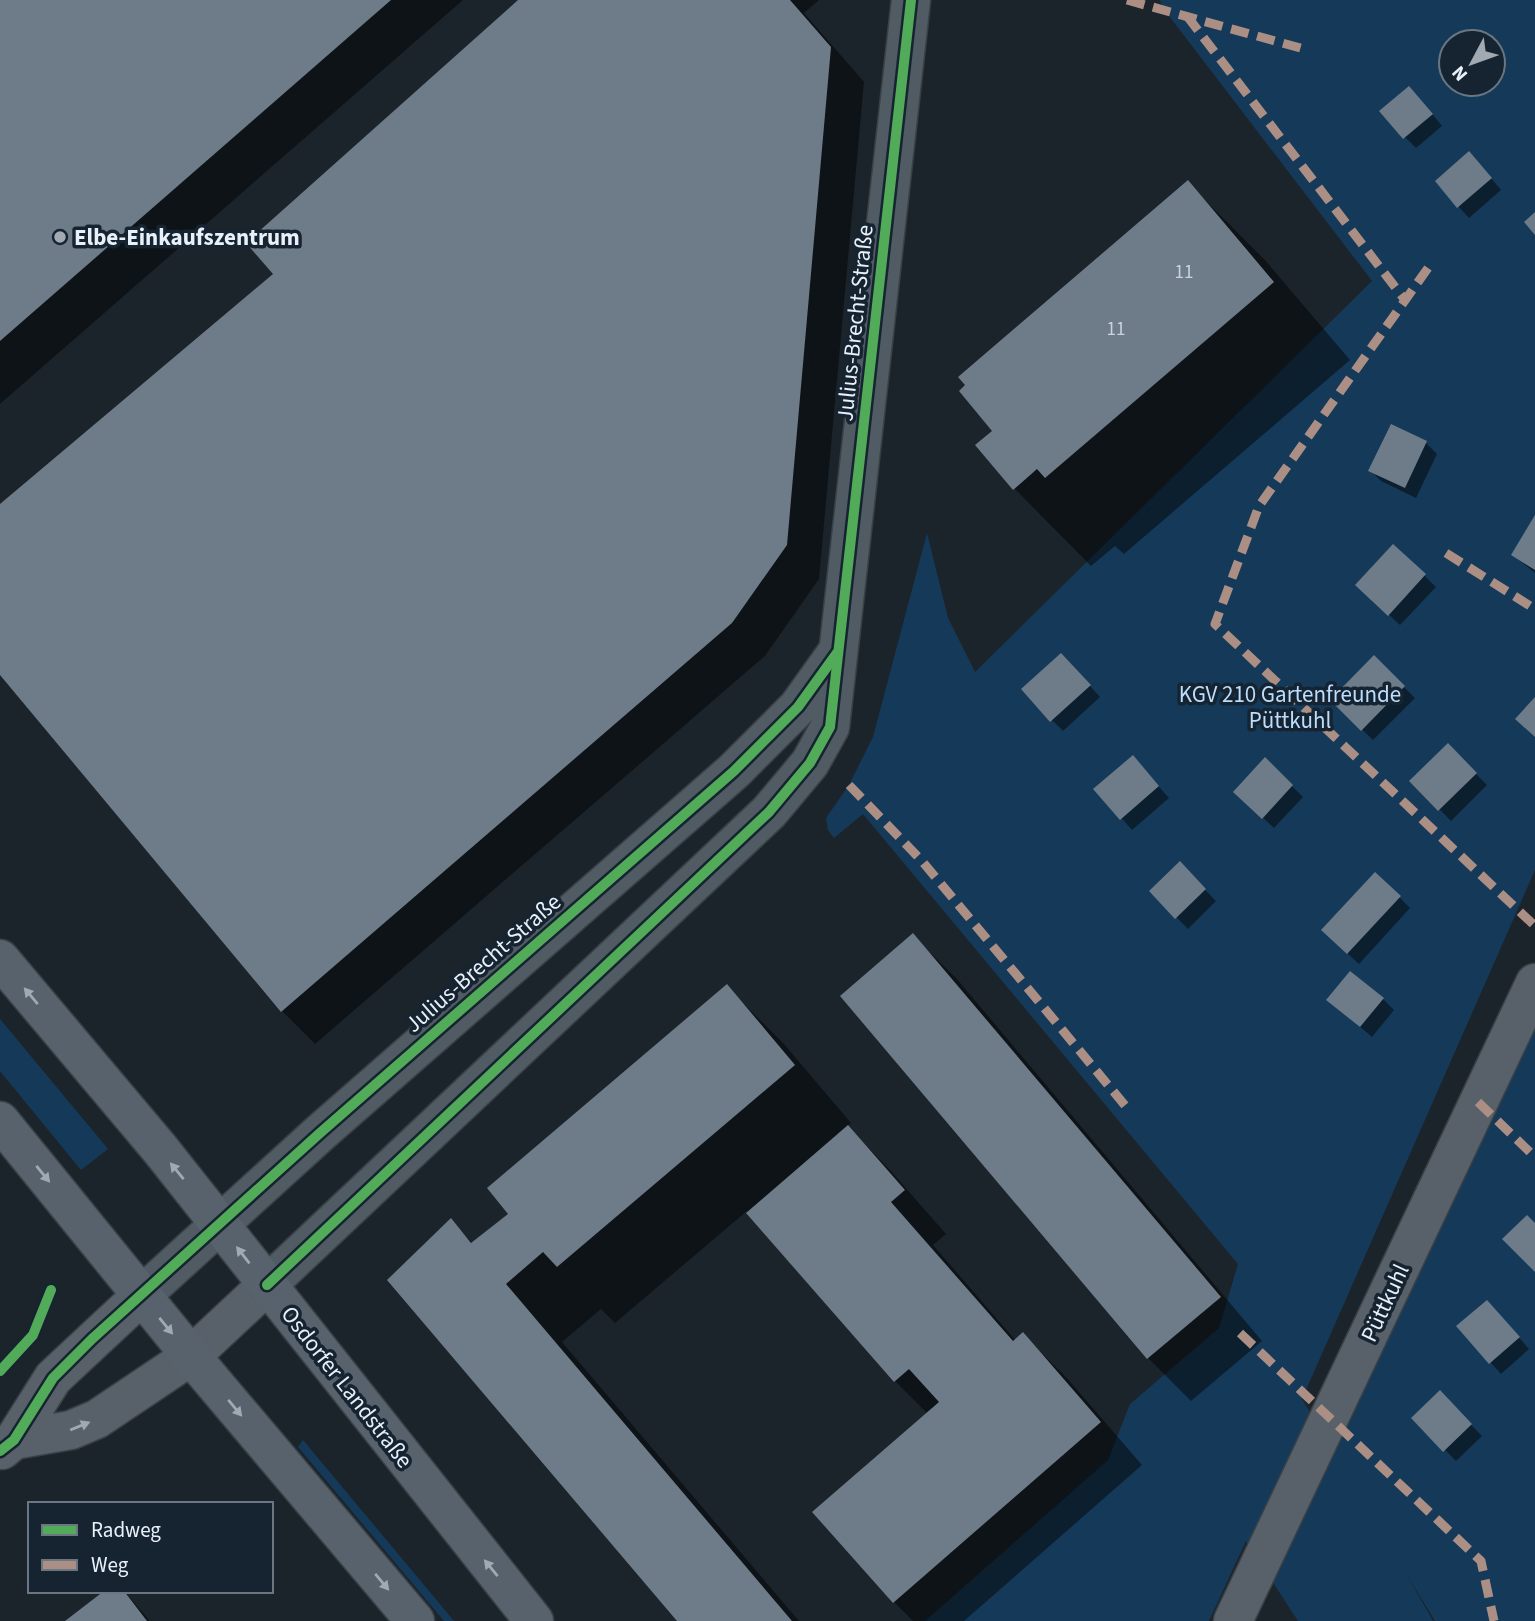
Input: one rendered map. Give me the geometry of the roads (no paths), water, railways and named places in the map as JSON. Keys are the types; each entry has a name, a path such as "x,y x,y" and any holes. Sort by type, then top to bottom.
{"main road":[{"name":"Osdorfer Landstraße","path":"0,959 220,1224 534,1621"},
{"path":"0,1121 191,1356 415,1621"}],"street":[{"name":"Julius-Brecht-Straße","path":"7,1445 71,1430 97,1419 191,1356 792,788 810,763 830,727 911,0"},
{"name":"Julius-Brecht-Straße","path":"142,1295 734,771 798,707 839,650"},
{"name":"Püttkuhl","path":"1233,1621 1535,983"},
{"path":"7,1445 53,1378 142,1295"}],"place":[{"name":"Elbe-Einkaufszentrum","path":"60,237"}],"park label":[{"name":"KGV 210 Gartenfreunde Püttkuhl","path":"1290,707"}]}
